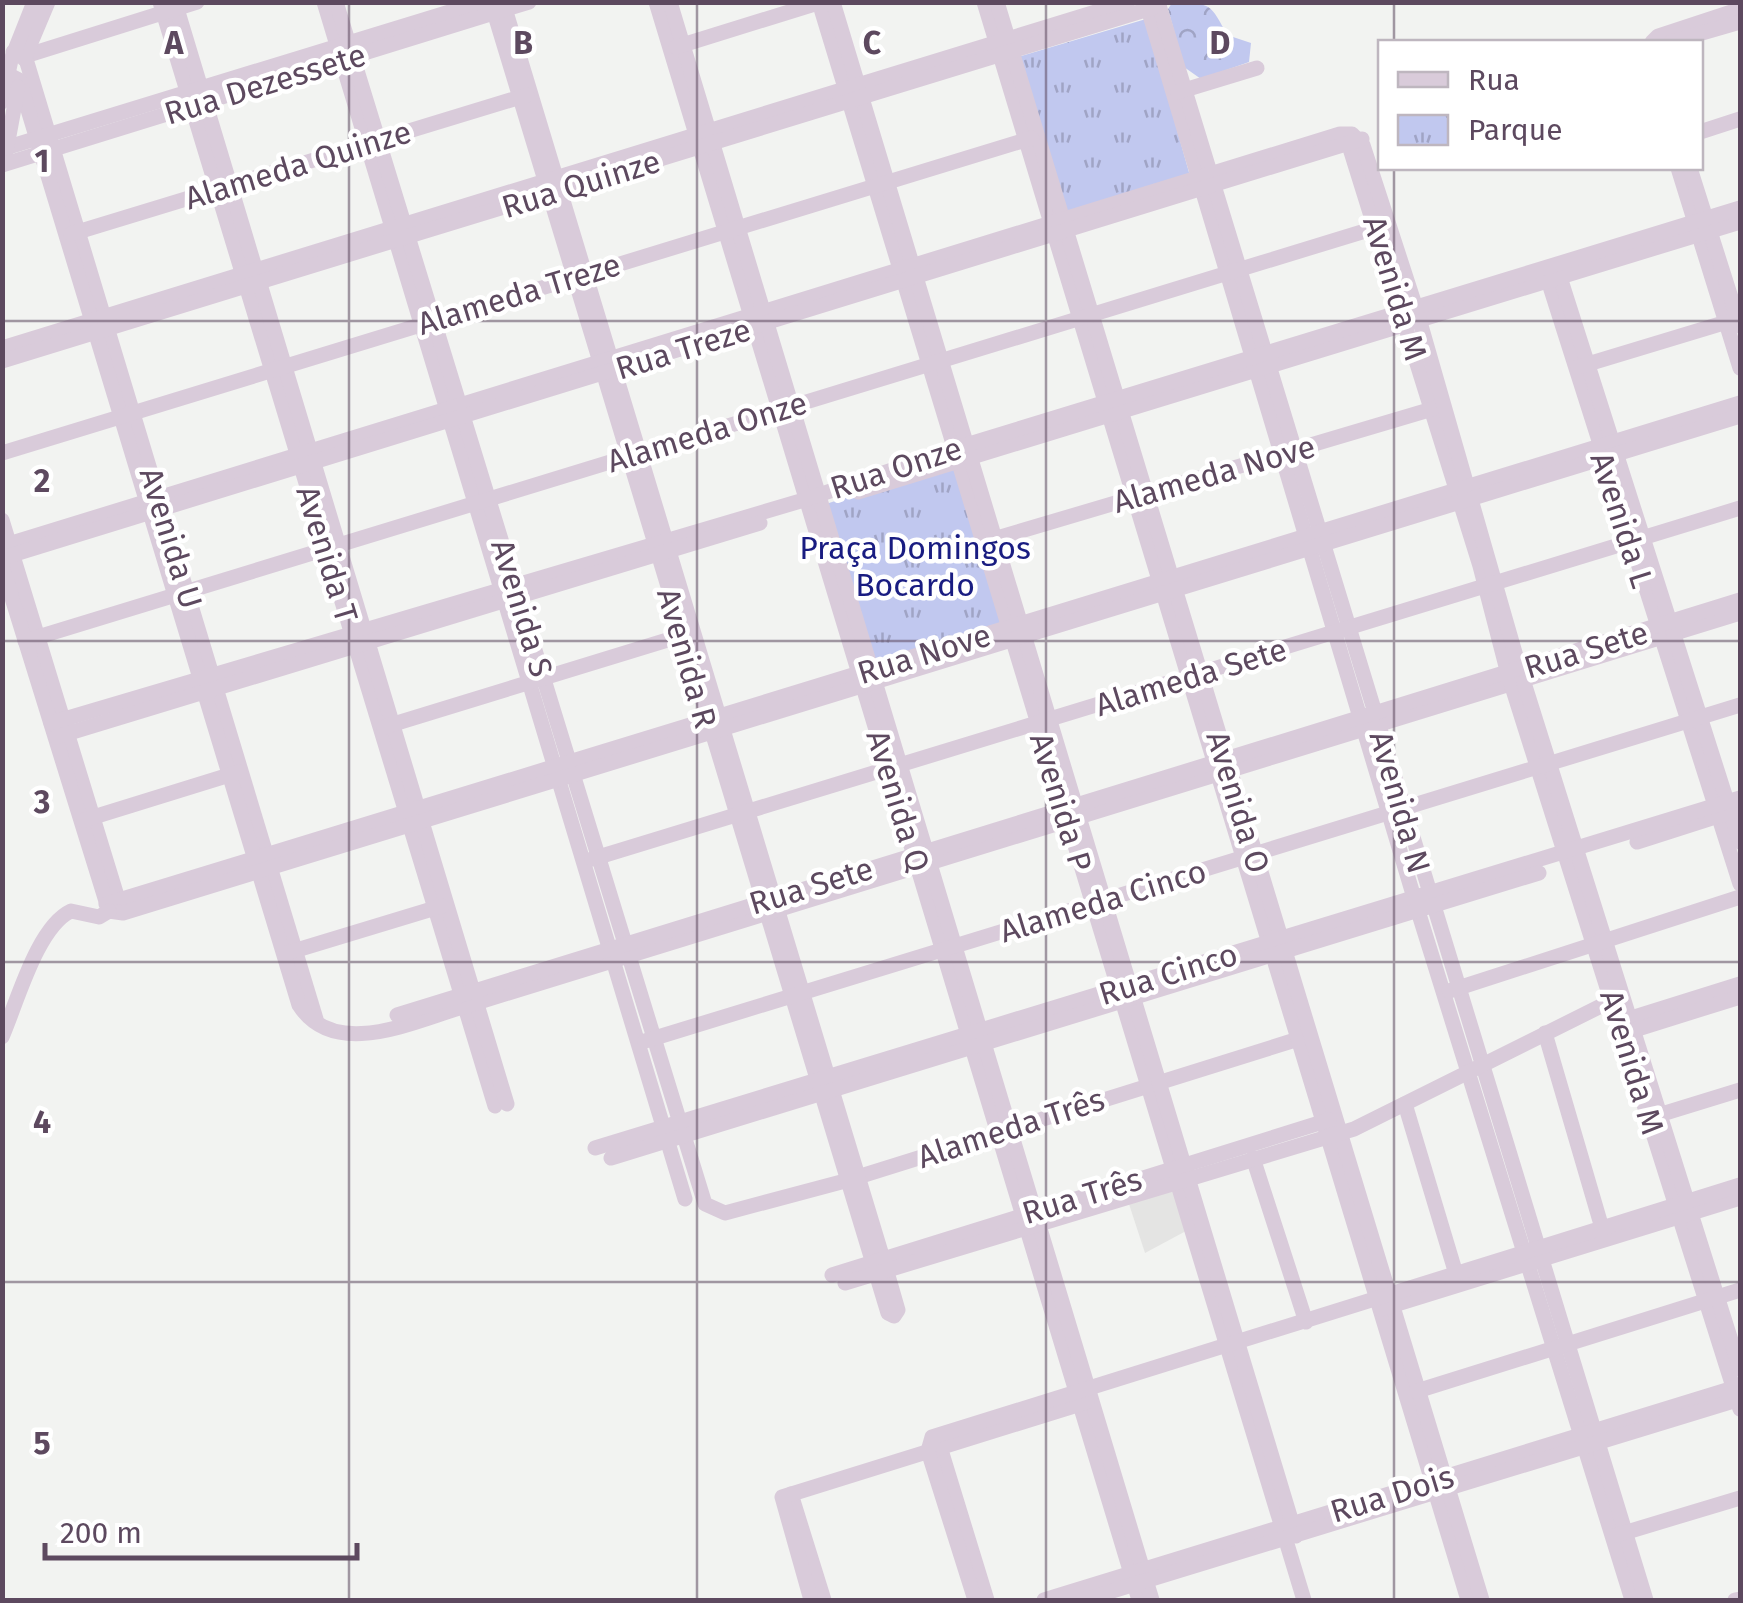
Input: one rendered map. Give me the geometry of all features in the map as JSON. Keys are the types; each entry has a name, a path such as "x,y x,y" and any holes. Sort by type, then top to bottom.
{"street":[{"path":"4,156 13,77 34,2"},
{"path":"19,54 48,2"},
{"path":"19,54 196,2"},
{"name":"Avenida S","path":"324,2 345,52 565,771 673,1133 685,1199"},
{"name":"Avenida S","path":"336,2 345,52"},
{"name":"Rua Dezessete","path":"4,156 495,6 528,2"},
{"name":"Avenida Q","path":"656,2 676,47 1138,1582 1152,1600"},
{"name":"Avenida Q","path":"670,2 676,47"},
{"name":"Avenida P","path":"832,2 852,93"},
{"name":"Avenida O","path":"984,2 1004,47"},
{"name":"Avenida O","path":"996,2 1004,47 1030,139 1276,948 1378,1303 1482,1600"},
{"name":"Rua Quinze","path":"1004,47 1128,2"},
{"path":"676,47 820,3"},
{"name":"Avenida P","path":"820,3 908,273 1289,1532 1304,1600"},
{"name":"Rua Quinze","path":"2,348 99,325 852,93 1153,5"},
{"name":"Avenida N","path":"1153,5 1474,1069 1620,1534 1646,1600"},
{"name":"Avenida R","path":"495,6 893,1311"},
{"name":"Avenida T","path":"169,7 501,1105"},
{"path":"1654,40 1740,8"},
{"path":"1678,40 1740,22"},
{"name":"Avenida U","path":"19,54 290,952 300,1005 337,1030"},
{"path":"1180,92 1256,68"},
{"path":"2,102 13,77"},
{"name":"Avenida U","path":"13,77 45,144"},
{"name":"Alameda Quinze","path":"72,234 525,96"},
{"path":"1703,131 1740,119"},
{"name":"Alameda Treze","path":"2,452 1030,139"},
{"name":"Rua Treze","path":"6,554 154,504 1353,139"},
{"name":"Avenida M","path":"1353,139 1411,317 1516,677 1629,1025 1739,1396"},
{"path":"1679,170 1736,322 1740,368"},
{"path":"1690,170 1703,227"},
{"name":"Rua Onze","path":"59,729 1553,275 1703,227 1740,208"},
{"name":"Rua Onze","path":"1703,227 1740,222"},
{"name":"Alameda Onze","path":"32,639 1383,226"},
{"name":"Avenida L","path":"1553,275 1694,720 1740,842"},
{"path":"1581,366 1736,322"},
{"name":"Rua Quinze","path":"2,361 99,325"},
{"name":"Rua Nove","path":"1607,452 1740,403"},
{"name":"Alameda Nove","path":"989,541 1438,408"},
{"name":"Rua Nove","path":"2,1037 40,947 54,923 71,911 99,917 114,907 1607,452 1740,416"},
{"name":"Alameda Sete","path":"591,860 1740,508"},
{"path":"2,520 6,554 114,907"},
{"name":"Rua Sete","path":"1665,632 1740,600"},
{"name":"Rua Sete","path":"337,1030 468,999 1516,677 1740,613"},
{"path":"386,726 686,634"},
{"name":"Alameda Cinco","path":"645,1041 1740,705"},
{"path":"87,819 236,773"},
{"name":"Avenida L","path":"1729,807 1740,884"},
{"name":"Rua Cinco","path":"611,1158 673,1133 1729,807"},
{"path":"1450,991 1740,898"},
{"path":"290,952 440,907"},
{"name":"Avenida M","path":"1601,941 1613,1000 1629,1025 1662,1114 1685,1209"},
{"path":"1629,1025 1740,984"},
{"path":"1629,1025 1740,997"},
{"path":"1329,1128 1405,1104 1613,1000"},
{"path":"1545,1033 1602,1228"},
{"name":"Alameda Três","path":"712,1210 725,1212 852,1179 1302,1038"},
{"path":"1662,1114 1740,1090"},
{"path":"1405,1104 1456,1274"},
{"name":"Rua Três","path":"1180,1173 1253,1158 1329,1128"},
{"name":"Rua Três","path":"839,1279 1329,1128"},
{"name":"Avenida S","path":"673,1133 704,1202 712,1210"},
{"name":"Rua Cinco","path":"595,1148 673,1133"},
{"path":"1253,1158 1306,1322"},
{"path":"787,1498 933,1444 1306,1322 1685,1209 1740,1185"},
{"path":"1378,1303 1456,1274 1534,1256 1602,1228 1740,1198"},
{"path":"1417,1391 1740,1290"},
{"name":"Avenida M","path":"1712,1299 1740,1369"},
{"name":"Avenida O","path":"1378,1303 1417,1391 1468,1600"},
{"name":"Rua Dois","path":"1082,1600 1440,1485 1739,1396"},
{"path":"933,1444 975,1600"},
{"path":"933,1444 988,1600"},
{"path":"787,1498 811,1600"},
{"path":"787,1498 824,1600"},
{"path":"1620,1534 1740,1498"},
{"name":"Avenida N","path":"1620,1534 1632,1600"},
{"name":"Rua Dois","path":"1044,1600 1138,1582"}],"shaded area":[{"path":"1174,1187 1186,1231 1145,1253 1128,1201"}],"green space":[{"path":"1172,3 1194,3 1212,10 1227,35 1251,43 1249,62 1201,79 1184,67 1168,9"},
{"path":"1146,19 1190,176 1067,213 1018,57"},
{"name":"Praça Domingos Bocardo","path":"956,461 1007,627 872,668 823,505"}]}
